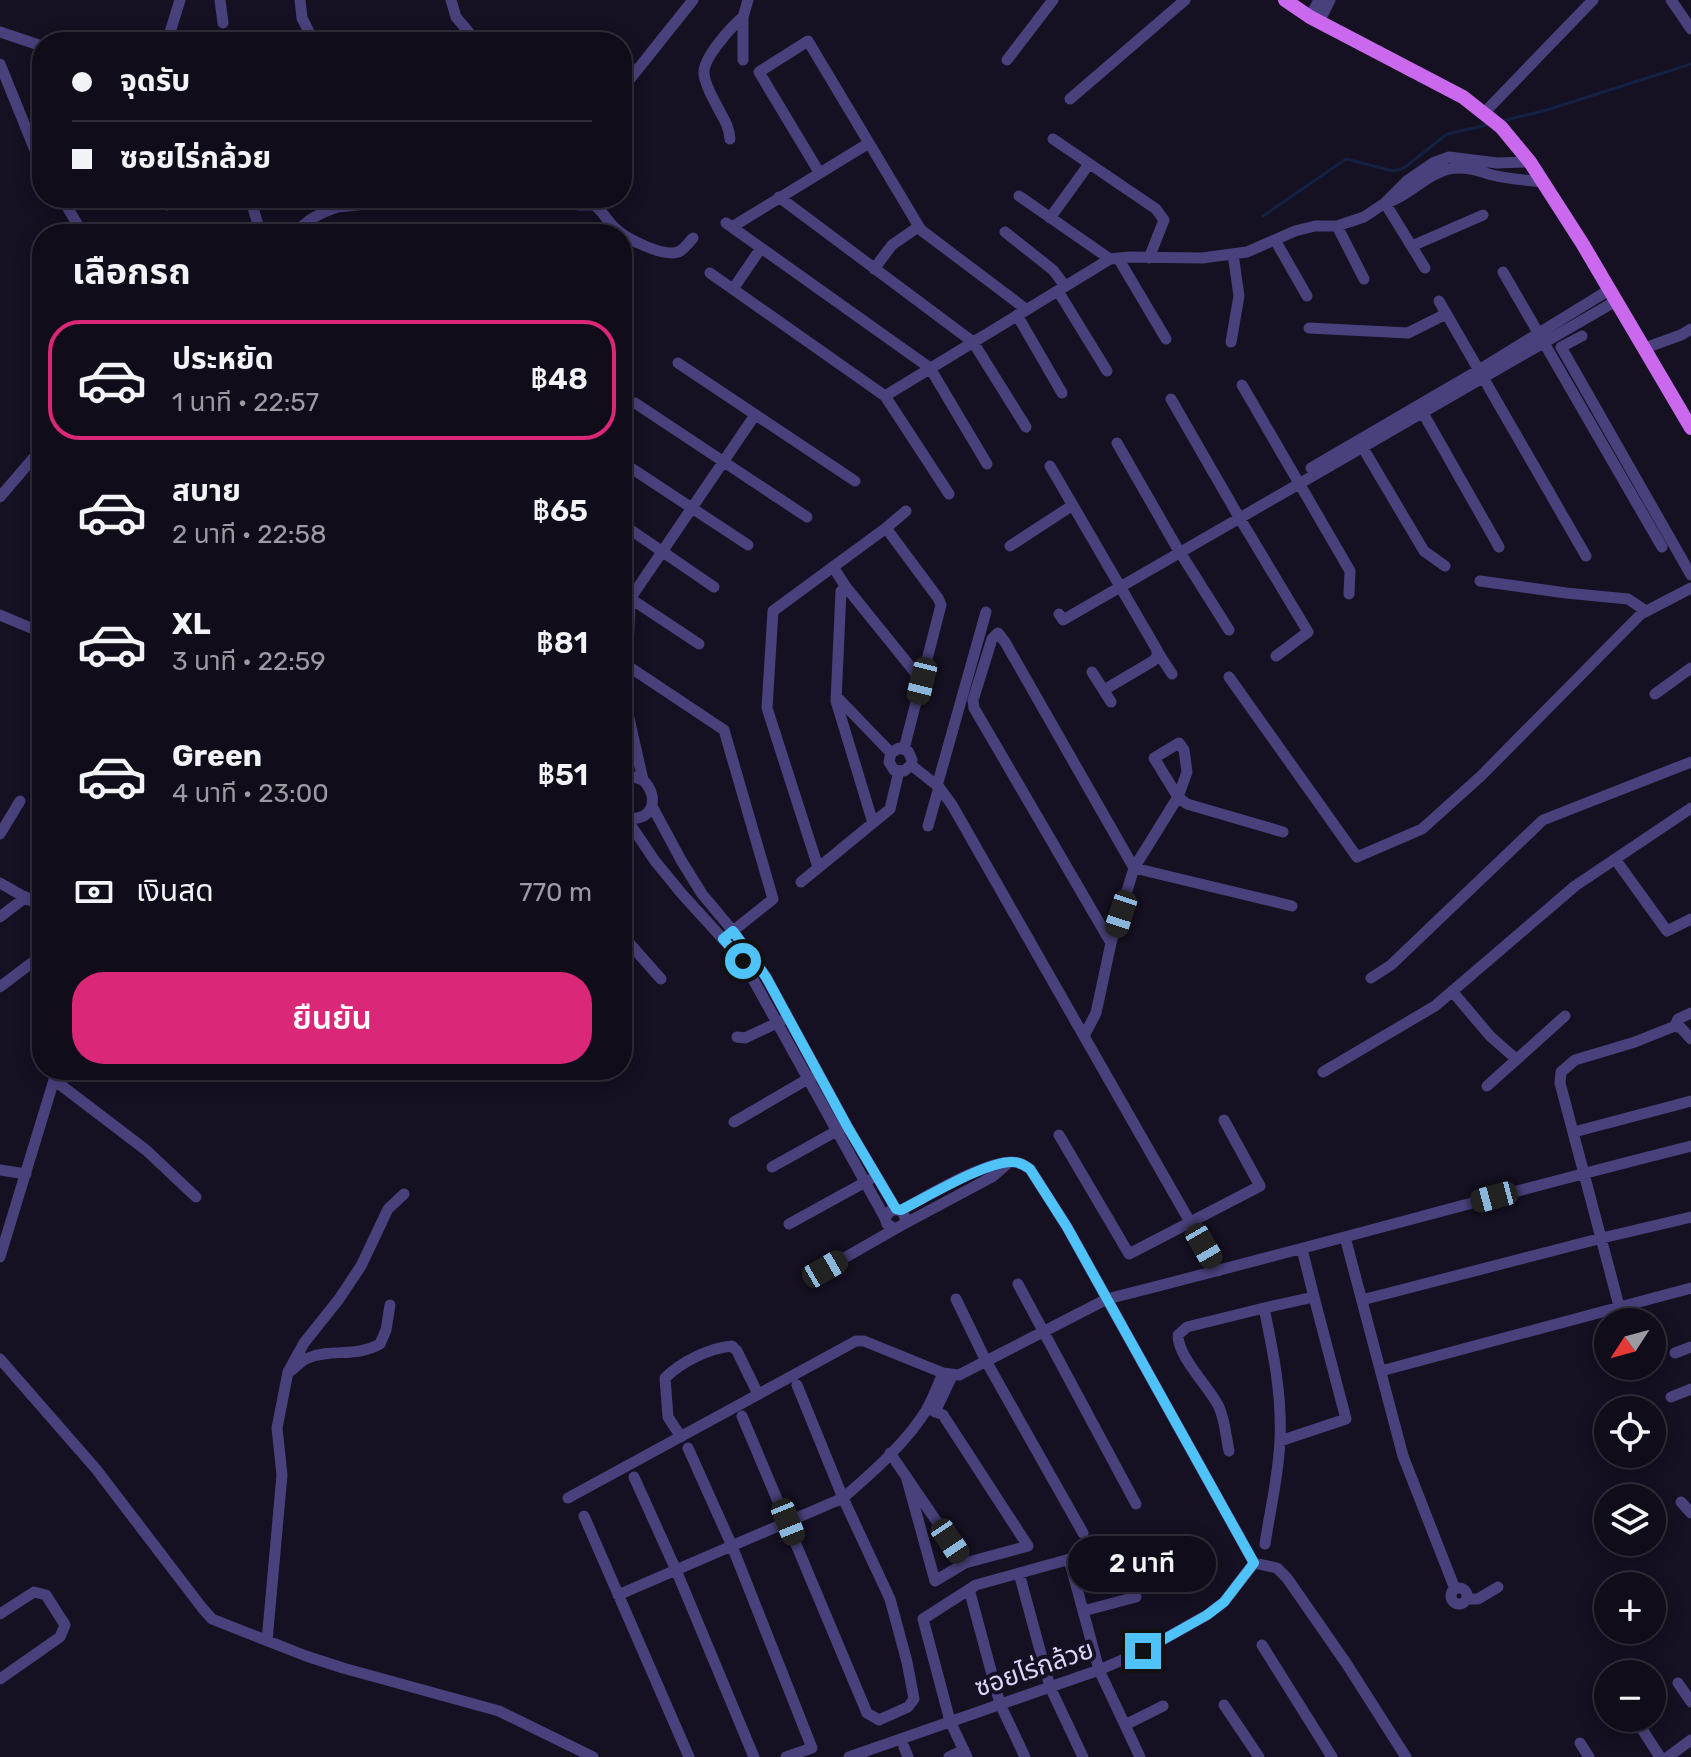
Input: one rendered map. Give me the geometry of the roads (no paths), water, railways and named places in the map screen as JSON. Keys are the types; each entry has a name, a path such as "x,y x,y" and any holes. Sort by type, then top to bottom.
{"main road":[{"path":"1285,0 1314,19 1463,97 1501,127 1530,162 1582,243 1691,428"}],"street":[{"path":"170,32 180,0"},
{"path":"220,0 223,23"},
{"path":"300,0 302,18 309,32"},
{"path":"451,0 456,17 469,32"},
{"path":"632,76 693,0"},
{"path":"743,60 743,17 748,0"},
{"path":"1007,60 1053,0"},
{"path":"1070,99 1185,0"},
{"path":"1314,19 1319,0"},
{"path":"1314,19 1330,0"},
{"path":"1484,113 1593,0"},
{"path":"1671,0 1691,29"},
{"path":"730,139 729,128 704,73 711,55 733,25 743,17"},
{"path":"0,32 32,43"},
{"path":"819,172 759,72 808,41 918,227 1022,312 1062,393"},
{"path":"0,64 32,143"},
{"path":"1053,139 1156,209 1164,220 1149,258"},
{"path":"869,143 729,225 930,368 987,464"},
{"path":"885,396 1114,259 1202,258 1247,252 1295,231 1315,226 1337,226 1364,217 1385,203 1408,180 1433,163 1449,157 1497,163 1530,162"},
{"path":"1050,218 1089,164"},
{"path":"1385,203 1400,198 1436,173 1448,169 1484,170 1491,174 1542,182"},
{"path":"1019,196 1114,259 1166,339"},
{"path":"779,197 973,342 1026,427"},
{"path":"1385,203 1425,268"},
{"path":"305,224 334,208"},
{"path":"598,208 612,224"},
{"path":"1412,246 1483,215"},
{"path":"1337,226 1364,279"},
{"path":"874,269 892,245 918,227"},
{"path":"1005,232 1053,270 1107,371"},
{"path":"632,240 671,254 678,253 693,238"},
{"path":"1275,240 1307,296"},
{"path":"733,289 761,248"},
{"path":"1231,342 1239,296 1233,254"},
{"path":"1503,272 1662,547"},
{"path":"710,273 885,396 949,494"},
{"path":"1119,584 1059,614 1063,620 1178,549 1612,295"},
{"path":"1439,301 1586,556"},
{"path":"1309,328 1408,333 1446,314"},
{"path":"1645,348 1691,329"},
{"path":"1582,336 1561,347 1691,575"},
{"path":"678,363 855,481"},
{"path":"1242,385 1350,571 1349,594"},
{"path":"1171,399 1308,632 1276,656"},
{"path":"635,403 807,517"},
{"path":"1420,409 1499,547"},
{"path":"632,589 662,552 755,415"},
{"path":"1117,443 1229,630"},
{"path":"1360,443 1424,551 1445,566"},
{"path":"0,497 32,460"},
{"path":"1050,466 1172,674"},
{"path":"632,469 748,545"},
{"path":"1010,546 1073,505"},
{"path":"818,867 767,708 773,611 906,511"},
{"path":"886,528 941,605 904,749"},
{"path":"632,531 714,587"},
{"path":"833,567 922,681"},
{"path":"1480,581 1628,599 1646,611"},
{"path":"846,587 841,591 836,701 873,823"},
{"path":"1229,677 1357,857 1422,829 1481,776 1641,614 1691,588"},
{"path":"632,600 699,644"},
{"path":"928,826 986,612"},
{"path":"0,615 32,628"},
{"path":"1111,943 974,708 973,700 992,639 998,633 1134,868 1292,906"},
{"path":"1104,690 1153,661 1157,650"},
{"path":"1655,694 1691,668"},
{"path":"632,669 724,730 773,899 723,939"},
{"path":"1092,672 1111,702"},
{"path":"836,696 891,753"},
{"path":"632,731 643,780"},
{"path":"899,771 891,766 889,757 895,750 904,749 911,755 911,765"},
{"path":"1371,978 1391,965 1543,820 1691,762"},
{"path":"911,765 938,786 952,805 1218,1271"},
{"path":"899,771 911,765"},
{"path":"801,882 890,809 899,771"},
{"path":"632,778 643,780 653,796 652,806 646,814 632,818"},
{"path":"1084,1036 1096,1013 1111,943 1134,868 1178,797 1187,804 1283,832"},
{"path":"0,834 20,801"},
{"path":"652,806 702,894 766,977 782,1020"},
{"path":"1323,1072 1435,1006 1575,886 1687,811 1691,827"},
{"path":"632,828 655,861 743,961 782,1020 871,1179 887,1224 900,1227"},
{"path":"1615,859 1667,931 1691,919"},
{"path":"0,883 32,901"},
{"path":"0,917 26,897"},
{"path":"632,946 661,979"},
{"path":"0,987 32,963"},
{"path":"1452,991 1490,1036 1516,1059"},
{"path":"1675,1026 1678,1019 1691,1013"},
{"path":"1487,1086 1565,1016"},
{"path":"737,1037 745,1038 782,1020"},
{"path":"1619,1306 1560,1083 1561,1072 1575,1060 1675,1026 1691,1039"},
{"path":"734,1122 813,1076"},
{"path":"0,1257 54,1080"},
{"path":"62,1080 146,1150 196,1197"},
{"path":"1574,1132 1691,1101"},
{"path":"1059,1135 1129,1254 1260,1186 1224,1120"},
{"path":"772,1167 842,1128"},
{"path":"568,1498 856,1341 864,1341 947,1374 959,1375 1107,1299 1691,1146"},
{"path":"885,1218 891,1210 986,1167 1011,1161 1022,1163 1030,1169 1067,1227 1254,1563 1277,1568 1287,1578 1406,1757"},
{"path":"825,1269 992,1177 1011,1161"},
{"path":"0,1170 26,1174"},
{"path":"871,1179 905,1214 900,1227"},
{"path":"789,1224 871,1179"},
{"path":"267,1641 282,1475 277,1428 288,1372 304,1343 361,1266 388,1209 404,1194"},
{"path":"1362,1300 1691,1217"},
{"path":"1345,1237 1403,1456 1455,1589 1451,1595 1454,1603 1461,1605 1467,1599 1483,1597 1498,1587"},
{"path":"1280,1441 1346,1419 1302,1249"},
{"path":"1018,1284 1136,1504"},
{"path":"1381,1371 1691,1288"},
{"path":"1229,1451 1220,1409 1186,1358 1178,1335 1187,1327 1314,1297"},
{"path":"956,1299 986,1361 1083,1533"},
{"path":"288,1372 306,1358 337,1352 359,1353 380,1344 390,1305"},
{"path":"1264,1308 1275,1361 1280,1410 1280,1441 1265,1544"},
{"path":"681,1437 668,1417 665,1378 685,1363 732,1346 758,1394"},
{"path":"1675,1353 1691,1347"},
{"path":"0,1359 96,1469 212,1619 343,1668 499,1711 593,1757"},
{"path":"618,1595 843,1498 931,1410 947,1374"},
{"path":"742,1416 867,1713 879,1720 908,1707 914,1699 890,1599 843,1498 797,1385"},
{"path":"1671,1397 1691,1389"},
{"path":"906,1476 935,1581 965,1563 1028,1546 943,1415 931,1410"},
{"path":"688,1448 732,1546 812,1748 786,1757"},
{"path":"890,1453 965,1563"},
{"path":"634,1477 754,1757"},
{"path":"1681,1502 1691,1513"},
{"path":"584,1516 689,1757"},
{"path":"949,1757 965,1753 950,1721 923,1619 976,1585 1124,1544"},
{"path":"1069,1559 1099,1670 1140,1757"},
{"name":"ซอยไร่กล้วย","path":"849,1757 1099,1670 1143,1651 1224,1602 1254,1563"},
{"path":"1019,1573 1050,1687 1083,1757"},
{"path":"969,1589 1000,1704 1025,1757"},
{"path":"0,1614 34,1592 46,1595 65,1625 60,1637 0,1679"},
{"path":"1083,1611 1136,1597"},
{"path":"1262,1645 1332,1757"},
{"path":"1678,1683 1691,1702"},
{"path":"1224,1705 1259,1757"},
{"path":"1125,1725 1163,1706"},
{"path":"1644,1732 1660,1757"},
{"path":"1668,1757 1691,1740"},
{"path":"1580,1743 1589,1757"}],"waterway":[{"path":"1502,121 1547,110 1691,64"},
{"path":"1263,216 1346,159 1393,171 1404,168 1447,134 1491,124"}]}
